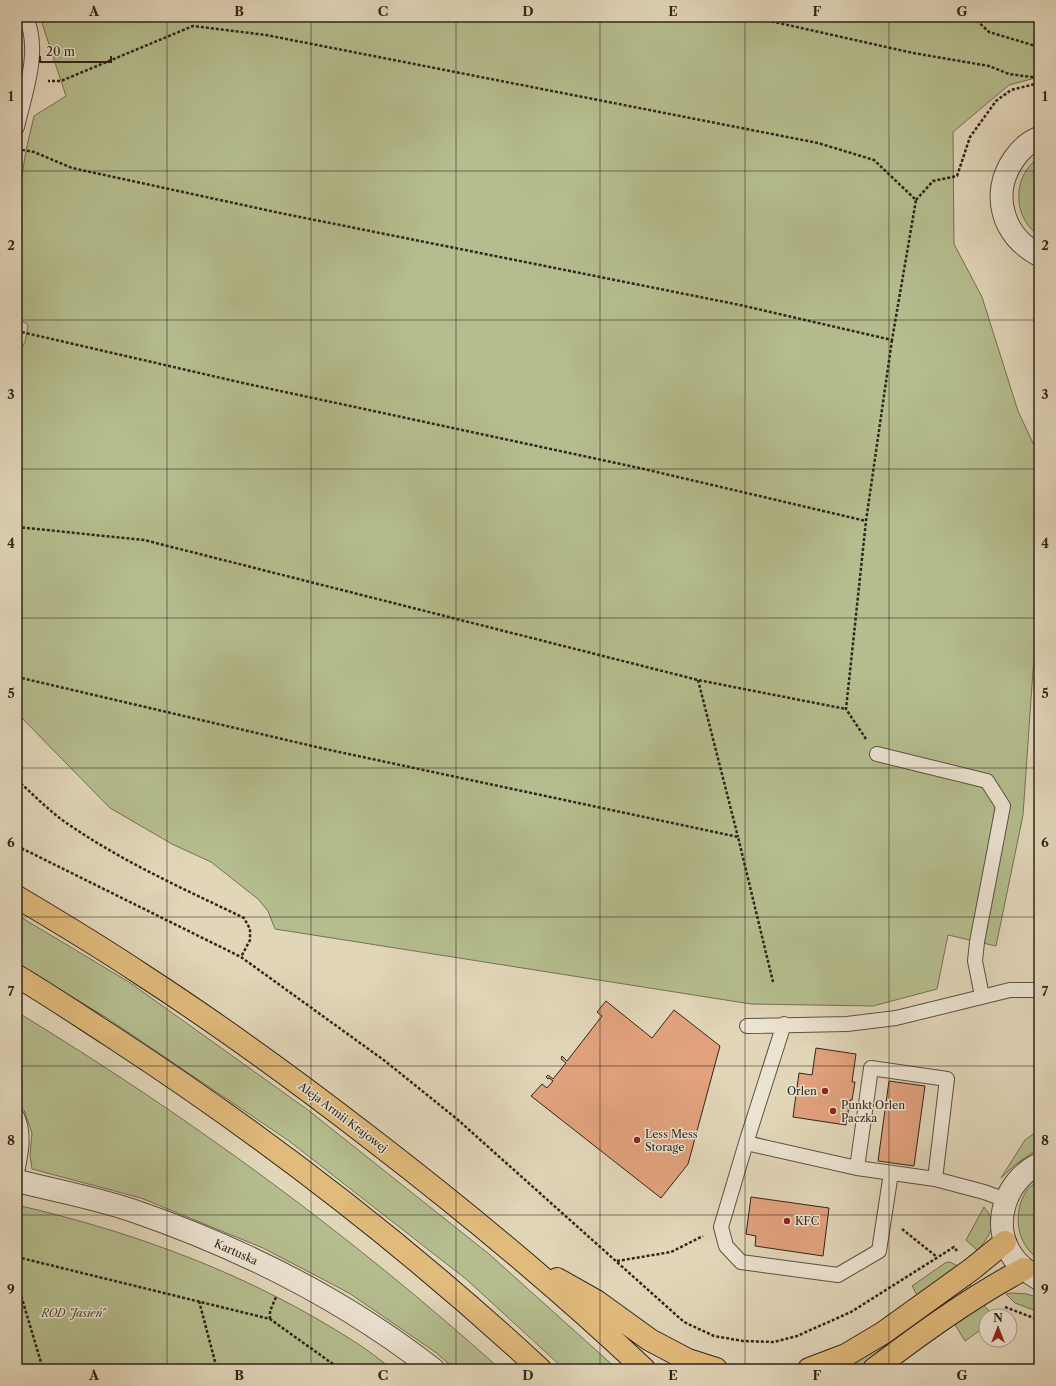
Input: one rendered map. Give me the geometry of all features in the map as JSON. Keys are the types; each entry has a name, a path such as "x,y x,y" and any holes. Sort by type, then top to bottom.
{"main road":[{"name":"Aleja Armii Krajowej","path":"17,897 141,973 291,1077 398,1159 516,1255 644,1369"},
{"path":"17,976 151,1062 281,1154 436,1276 540,1369"},
{"path":"17,993 151,1062"},
{"path":"809,1369 846,1355 883,1333 972,1269 1006,1242"},
{"path":"516,1255 596,1301 650,1340 688,1360 716,1369"},
{"path":"874,1369 909,1343 986,1292 1032,1274"}],"street":[{"path":"1039,138 1019,151 1008,167 1002,184 1002,203 1006,220 1015,237 1039,255"},
{"path":"1032,1274 1013,1257 1006,1242 1002,1228 1002,1214 1006,1200 1013,1185 1024,1173 1039,1164"},
{"name":"Kartuska","path":"17,1181 131,1210 210,1240 263,1264 323,1295 376,1328 433,1369"}],"lane":[{"path":"17,127 32,60 33,43 31,27 26,17"},
{"path":"877,754 987,781 1003,806 976,948 975,961 982,996"},
{"path":"747,1026 784,1024 847,1024 896,1018 1010,990 1039,990"},
{"path":"784,1024 721,1227 726,1246 741,1262 838,1275 879,1251 891,1173"},
{"path":"856,1168 871,1068 947,1079 935,1179"},
{"path":"17,1116 22,1128 17,1172"},
{"path":"746,1143 856,1168 935,1179 984,1192 1006,1200"}],"path":[{"path":"752,17 913,53 989,66 1009,74 1039,78"},
{"path":"973,17 989,32 1039,47"},
{"path":"27,82 61,81 193,26 266,35 818,142 874,160 916,200"},
{"path":"877,754 846,709 866,521 892,340 916,200 933,181 957,176 970,137 996,101 1011,90 1039,83"},
{"path":"17,149 34,152 72,168 302,218 740,305 892,340"},
{"path":"17,331 244,383 644,470 866,521"},
{"path":"17,527 144,540 698,680 846,709"},
{"path":"17,677 325,749 738,837"},
{"path":"698,680 773,982"},
{"path":"17,780 67,823 104,848 131,863 244,918 250,929 250,940 241,957"},
{"path":"17,846 241,957 386,1061 457,1119 684,1322 714,1336 743,1342 774,1342 797,1336 851,1312 954,1247 962,1256"},
{"path":"884,1215 937,1257"},
{"path":"616,1261 671,1252 721,1227"},
{"path":"17,1257 270,1319 340,1369"},
{"path":"17,1282 43,1369"},
{"path":"270,1319 270,1311 276,1297"},
{"path":"199,1301 217,1369"},
{"path":"1004,1307 1039,1320"}],"green space":[{"path":"40,17 1039,17 1039,77 1009,85 953,132 954,244 982,297 1018,411 1039,456 1039,638 1034,656 1023,815 996,946 948,935 937,989 873,1006 751,1004 275,929 268,911 258,899 211,862 172,844 110,808 17,713 17,358 19,351 25,342 28,325 17,317 17,208 26,150 34,116 66,96"},
{"path":"1039,158 1039,235 1030,228 1024,218 1020,208 1019,196 1020,185 1024,175 1030,165"},
{"path":"17,915 129,982 308,1110 489,1254 617,1369 564,1369 466,1279 289,1141 107,1018 17,963"},
{"path":"17,1012 144,1093 267,1179 386,1271 500,1369 455,1369 435,1352 349,1293 263,1248 141,1198 32,1169 30,1155 32,1133 24,1110 17,1103"},
{"path":"1033,1134 1039,1134 1039,1148 1016,1164 1001,1178 1025,1140"},
{"path":"1039,1180 1039,1259 1031,1253 1025,1245 1021,1237 1018,1218 1022,1199 1027,1190"},
{"name":"ROD \"Jasień\"","path":"17,1205 62,1216 150,1243 234,1277 275,1296 316,1318 360,1345 392,1369 17,1369"},
{"path":"984,1207 991,1218 992,1226 988,1237 977,1250 966,1240"},
{"path":"950,1262 958,1266 917,1295 912,1286 945,1263"},
{"path":"970,1284 973,1289 859,1369 844,1369"},
{"path":"1006,1294 1027,1294 1039,1298 1039,1312 1015,1303"},
{"path":"983,1304 986,1308 978,1308 978,1332 965,1341 954,1323"}],"building":[{"path":"606,1001 652,1038 674,1010 720,1046 688,1164 661,1198 531,1096 542,1084 547,1088 553,1081 546,1077 548,1075 553,1079 566,1063 561,1059 562,1056 567,1061 602,1016 597,1012"},
{"name":"Orlen","path":"816,1048 856,1054 852,1082 855,1082 852,1100 850,1100 846,1125 793,1117 799,1073 812,1075"},
{"path":"889,1081 925,1086 914,1166 878,1161"},
{"name":"KFC","path":"751,1197 829,1208 823,1256 755,1246 756,1236 746,1234"}],"place":[{"name":"Orlen","path":"825,1091"},
{"name":"Punkt Orlen Paczka","path":"833,1111"},
{"name":"Less Mess Storage","path":"637,1140"},
{"name":"KFC","path":"787,1221"}]}
